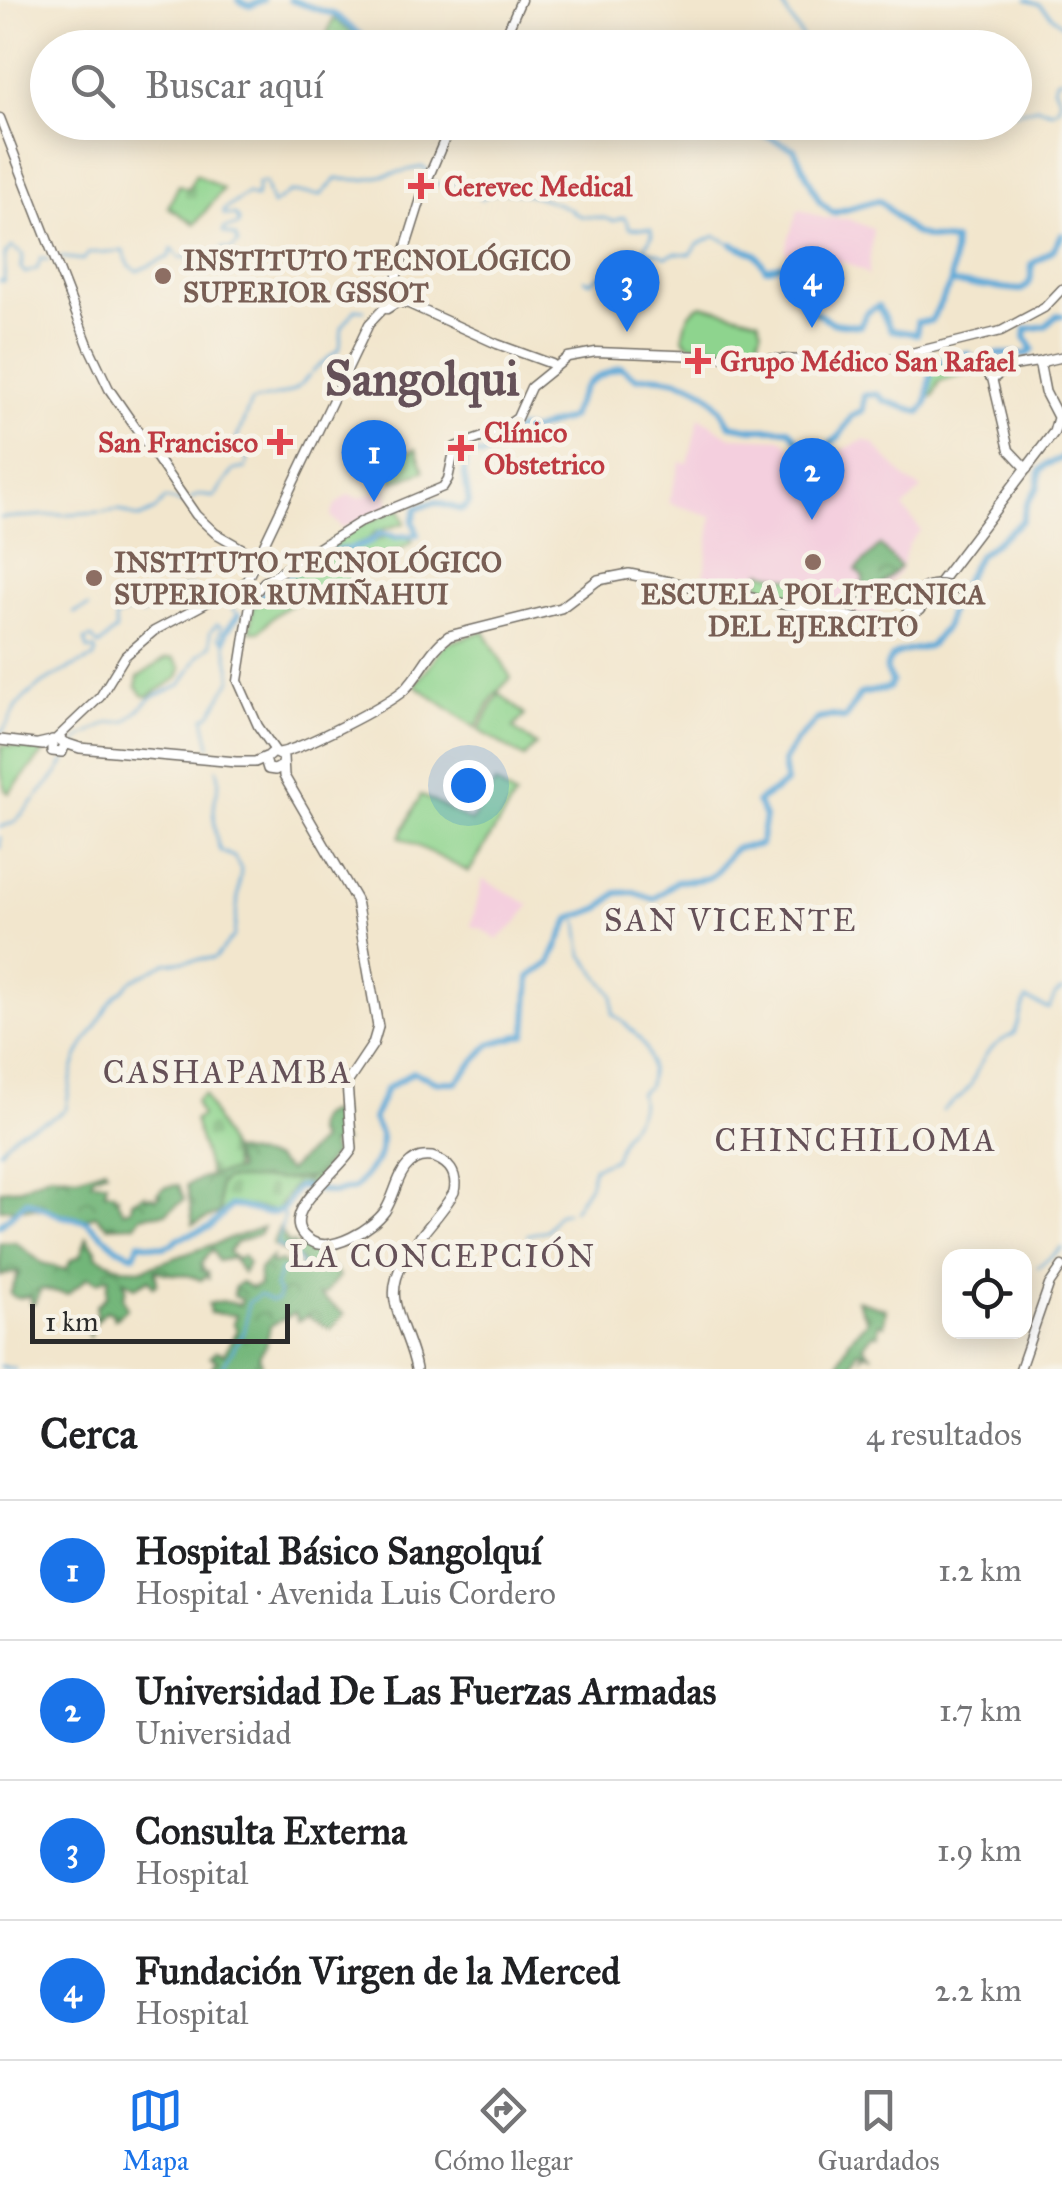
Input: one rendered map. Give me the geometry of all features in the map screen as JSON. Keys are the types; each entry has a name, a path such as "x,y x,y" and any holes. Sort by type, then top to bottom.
{"highway":[{"path":"236,762 255,762 298,748 396,695 450,636 561,608 607,576 629,574 869,621 897,622 919,610 1061,423 1046,395 1042,366 1062,357"},
{"path":"0,740 276,767 401,695 436,650 451,638 560,612 596,584 614,578 678,584 876,624 901,623 928,602 1027,466"},
{"path":"897,622 908,614 927,585 978,596"},
{"path":"271,754 264,765 276,767"},
{"path":"271,754 283,758 276,767"},
{"path":"276,767 352,898 374,1025 370,1042 344,1083 350,1145 308,1196 300,1212 301,1229 312,1242 329,1244 377,1221 404,1169 416,1158 436,1158 452,1169 454,1192 402,1266 395,1283 396,1307 415,1369"}],"main road":[{"path":"506,30 520,0"},
{"path":"507,30 520,0"},
{"path":"0,118 88,347 109,388 201,521 256,558"},
{"path":"271,754 238,681 250,607 250,575 371,325 395,296 428,178 445,140"},
{"path":"60,745 92,707 124,658 171,620 249,588 362,521 443,487 455,445 496,432 517,418 531,386 557,362 580,354 627,351 861,360 901,355 1007,328 1044,308 1062,289"},
{"path":"395,296 497,344 557,362"},
{"path":"1027,466 1010,446 995,375 1042,366"},
{"path":"1020,1369 1048,1285 1062,1266"}],"shaded area":[{"path":"801,210 823,218 848,219 873,229 868,277 842,261 830,288 829,302 807,301 785,250"},
{"path":"699,417 731,437 783,439 808,463 864,440 873,443 908,481 922,489 903,508 921,530 908,545 900,572 870,603 886,620 807,605 793,598 777,599 703,586 712,516 669,503 680,462 688,463"},
{"path":"384,489 390,506 342,528 331,516 336,504 348,495 359,498"},
{"path":"483,879 530,905 497,940 471,926"}],"green space":[{"path":"334,18 349,30 329,30"},
{"path":"196,174 223,189 195,224 168,207 179,185 188,189"},
{"path":"702,305 758,319 762,329 755,350 689,344 683,338 685,323 693,310"},
{"path":"962,358 974,362 988,360 988,368 939,382 930,397 933,367"},
{"path":"416,449 424,471 393,482 385,461"},
{"path":"400,508 405,523 375,532 353,547 325,548 355,527"},
{"path":"404,535 413,541 406,547 378,558 340,585 287,607 260,631 250,631 253,607 281,581 310,567 329,552 350,551 384,537"},
{"path":"880,545 900,567 862,603 855,596 863,589 863,577 856,570"},
{"path":"761,572 797,580 794,596 758,594"},
{"path":"484,631 511,678 494,695 476,728 415,685 445,644"},
{"path":"173,658 181,668 178,678 144,696 136,687 138,677"},
{"path":"499,693 525,715 513,728 536,745 524,758 479,730"},
{"path":"2,745 45,751 9,793 0,767"},
{"path":"495,783 515,797 469,872 400,837 421,795 471,822"},
{"path":"204,1094 230,1150 234,1171 210,1175 194,1120 201,1116 195,1101"},
{"path":"332,1112 341,1114 332,1131 344,1142 330,1144 334,1154 313,1178 252,1182 225,1179 219,1186 220,1213 193,1224 187,1185 210,1175 238,1170 230,1150 274,1159 288,1171 320,1141 315,1133 317,1121"},
{"path":"324,1165 329,1170 312,1187 307,1183 294,1185 276,1211 232,1204 220,1213 219,1186 225,1179 307,1180"},
{"path":"105,1168 107,1171 94,1176 91,1182 107,1182 105,1192 118,1196 123,1211 131,1209 132,1201 145,1194 146,1198 155,1199 161,1195 157,1194 159,1191 170,1186 179,1185 184,1200 166,1213 142,1216 134,1225 108,1226 95,1215 85,1219 34,1208 0,1209 0,1190 21,1188 50,1174 78,1177"},
{"path":"263,1227 259,1234 236,1242 228,1252 236,1259 243,1256 248,1263 243,1273 232,1258 218,1261 212,1249 201,1264 204,1270 200,1270 208,1272 209,1279 207,1275 201,1280 156,1270 157,1284 153,1286 149,1279 135,1287 123,1280 127,1308 114,1319 106,1311 93,1324 89,1336 86,1326 97,1315 96,1306 106,1297 109,1277 97,1282 88,1277 68,1294 41,1289 31,1304 31,1296 16,1298 10,1294 19,1272 0,1276 0,1243 15,1242 42,1263 66,1270 71,1260 80,1256 87,1237 96,1256 122,1268 143,1269"},
{"path":"279,1228 289,1244 294,1243 296,1248 303,1245 320,1254 339,1276 324,1295 319,1295 344,1314 331,1329 307,1316 298,1321 295,1313 270,1326 258,1369 211,1369 216,1360 210,1357 216,1351 224,1354 237,1329 233,1323 236,1315 210,1313 208,1304 222,1301 240,1305 242,1300 233,1296 234,1288 241,1282 251,1288 259,1285 259,1269 272,1257 271,1264 281,1261 290,1271 301,1269 301,1261 272,1245"},
{"path":"857,1300 886,1309 884,1325 878,1323 879,1334 873,1334 863,1346 872,1356 866,1353 862,1357 863,1351 858,1351 851,1369 836,1369 850,1339 867,1321"}],"waterway":[{"path":"238,0 250,6 263,0"},
{"path":"290,0 335,15 354,30"},
{"path":"779,0 798,30"},
{"path":"1026,0 1040,5 1062,25"},
{"path":"1032,108 1058,108 1060,99 1054,87 1056,80 1062,78"},
{"path":"775,140 794,149 820,202 833,213 879,200 917,234 954,241 951,283 1021,290 1029,282 1032,264 1053,250 1062,235"},
{"path":"59,257 83,260 89,253 123,251 129,265 137,271 169,257 172,249 180,258 189,256 189,263 195,266 213,259 223,248 230,250 238,244 236,237 223,232 238,226 239,220 235,215 224,215 224,210 247,194 256,198 258,183 265,182 272,205 290,192 321,195 337,179 363,180 422,167 427,169 426,174"},
{"path":"429,181 438,185 472,182 481,199 511,192 535,196 581,216 613,221 624,217 630,228 651,229 652,236 643,249 661,254"},
{"path":"659,253 666,257 691,254 698,244 716,236 732,244"},
{"path":"732,244 756,254 766,269 787,266 803,305 833,323 860,326 866,313 878,306 891,330 917,334 917,322 931,321 951,283"},
{"path":"0,281 4,281 5,254 12,247 23,255 21,268 25,273 37,269 41,258 48,260"},
{"path":"584,279 590,282 625,261 649,254"},
{"path":"312,372 340,348 342,327 356,309 364,310"},
{"path":"255,601 283,577 326,551 362,545 380,533 396,537 418,535 413,521 417,508 435,502 462,510 469,503 464,472 467,451 482,456 508,445 510,436 518,429 531,431 570,418 586,385 621,367 636,378 666,378 697,387 715,401 730,425 789,429 807,451 816,453 839,437 852,416 863,410 864,395 877,394 885,401 920,412 927,403 932,364 967,353 974,360 985,360 994,354 1028,354 1033,349 1025,337 1026,329 1046,326 1057,315 1062,316"},
{"path":"247,464 248,459 235,443 251,402 290,392 309,375"},
{"path":"0,1225 27,1201 86,1221 118,1248 134,1255 139,1243 164,1247 210,1227 231,1206 274,1213 286,1206 299,1186 332,1193 355,1188 380,1152 381,1137 373,1119 386,1089 413,1072 438,1082 456,1082 490,1044 526,1034 530,977 550,963 570,919 600,908 617,893 634,892 654,899 677,881 708,878 735,848 760,845 765,817 757,802 786,783 783,762 796,741 818,719 845,719 860,694 889,688 892,682 886,670 892,657 931,645 946,626 951,604 978,556 1022,521 1027,503 1038,487 1040,471 1062,458"},
{"path":"191,499 198,495 214,497 234,470 246,468"},
{"path":"104,512 119,510 139,518 154,511 165,499 183,503"},
{"path":"0,518 101,512"},
{"path":"0,733 17,706 34,690 94,658 96,652 88,650 85,640 92,638 99,646 116,630 115,618 135,609 142,615 157,595 170,597 179,589 192,587 191,594 203,601"},
{"path":"227,599 240,614"},
{"path":"74,613 88,607"},
{"path":"225,640 226,631 238,616"},
{"path":"0,827 13,823 25,811 57,774 80,738 109,723 127,721 151,698 182,684 199,655 211,645 210,632 217,624 221,627 219,638 225,640 232,678 211,714 204,718 210,746"},
{"path":"124,989 131,981 166,963 215,958 234,936 241,869 234,857 220,851 217,841 217,769"},
{"path":"0,837 0,848"},
{"path":"573,1210 589,1185 594,1167 614,1159 639,1110 639,1093 648,1086 650,1074 644,1045 613,1014 613,995 582,954 578,922"},
{"path":"0,1151 16,1133 66,1109 77,1057 110,1003 123,990"},
{"path":"943,1110 968,1089 988,1052 1014,1034 1026,999 1049,1009 1062,990"},
{"path":"221,1369 245,1330 248,1303 259,1295 278,1300 275,1287 280,1271 301,1273 303,1267 290,1250 277,1246 284,1215 280,1212"},
{"path":"527,1235 547,1230 557,1215 566,1212"},
{"path":"1038,1267 1062,1248"},
{"path":"0,1366 15,1369"}],"place":[{"name":"Cerevec Medical","path":"421,186"},
{"name":"INSTITUTO TECNOLÓGICO SUPERIOR GSSOT","path":"163,276"},
{"name":"Fundación Virgen de la Merced","path":"812,328"},
{"name":"Consulta Externa","path":"627,332"},
{"name":"Grupo Médico San Rafael","path":"698,361"},
{"name":"San Francisco","path":"280,442"},
{"name":"Clínico Obstetrico","path":"461,448"},
{"name":"Hospital Básico Sangolquí","path":"374,502"},
{"name":"Universidad De Las Fuerzas Armadas","path":"812,520"},
{"name":"ESCUELA POLITECNICA DEL EJERCITO","path":"813,562"},
{"name":"INSTITUTO TECNOLÓGICO SUPERIOR RUMIÑAHUI","path":"94,578"}],"district":[{"name":"Sangolqui","path":"422,378"},
{"name":"SAN VICENTE","path":"731,920"},
{"name":"CASHAPAMBA","path":"228,1072"},
{"name":"CHINCHILOMA","path":"856,1140"},
{"name":"LA CONCEPCIÓN","path":"443,1256"}]}
